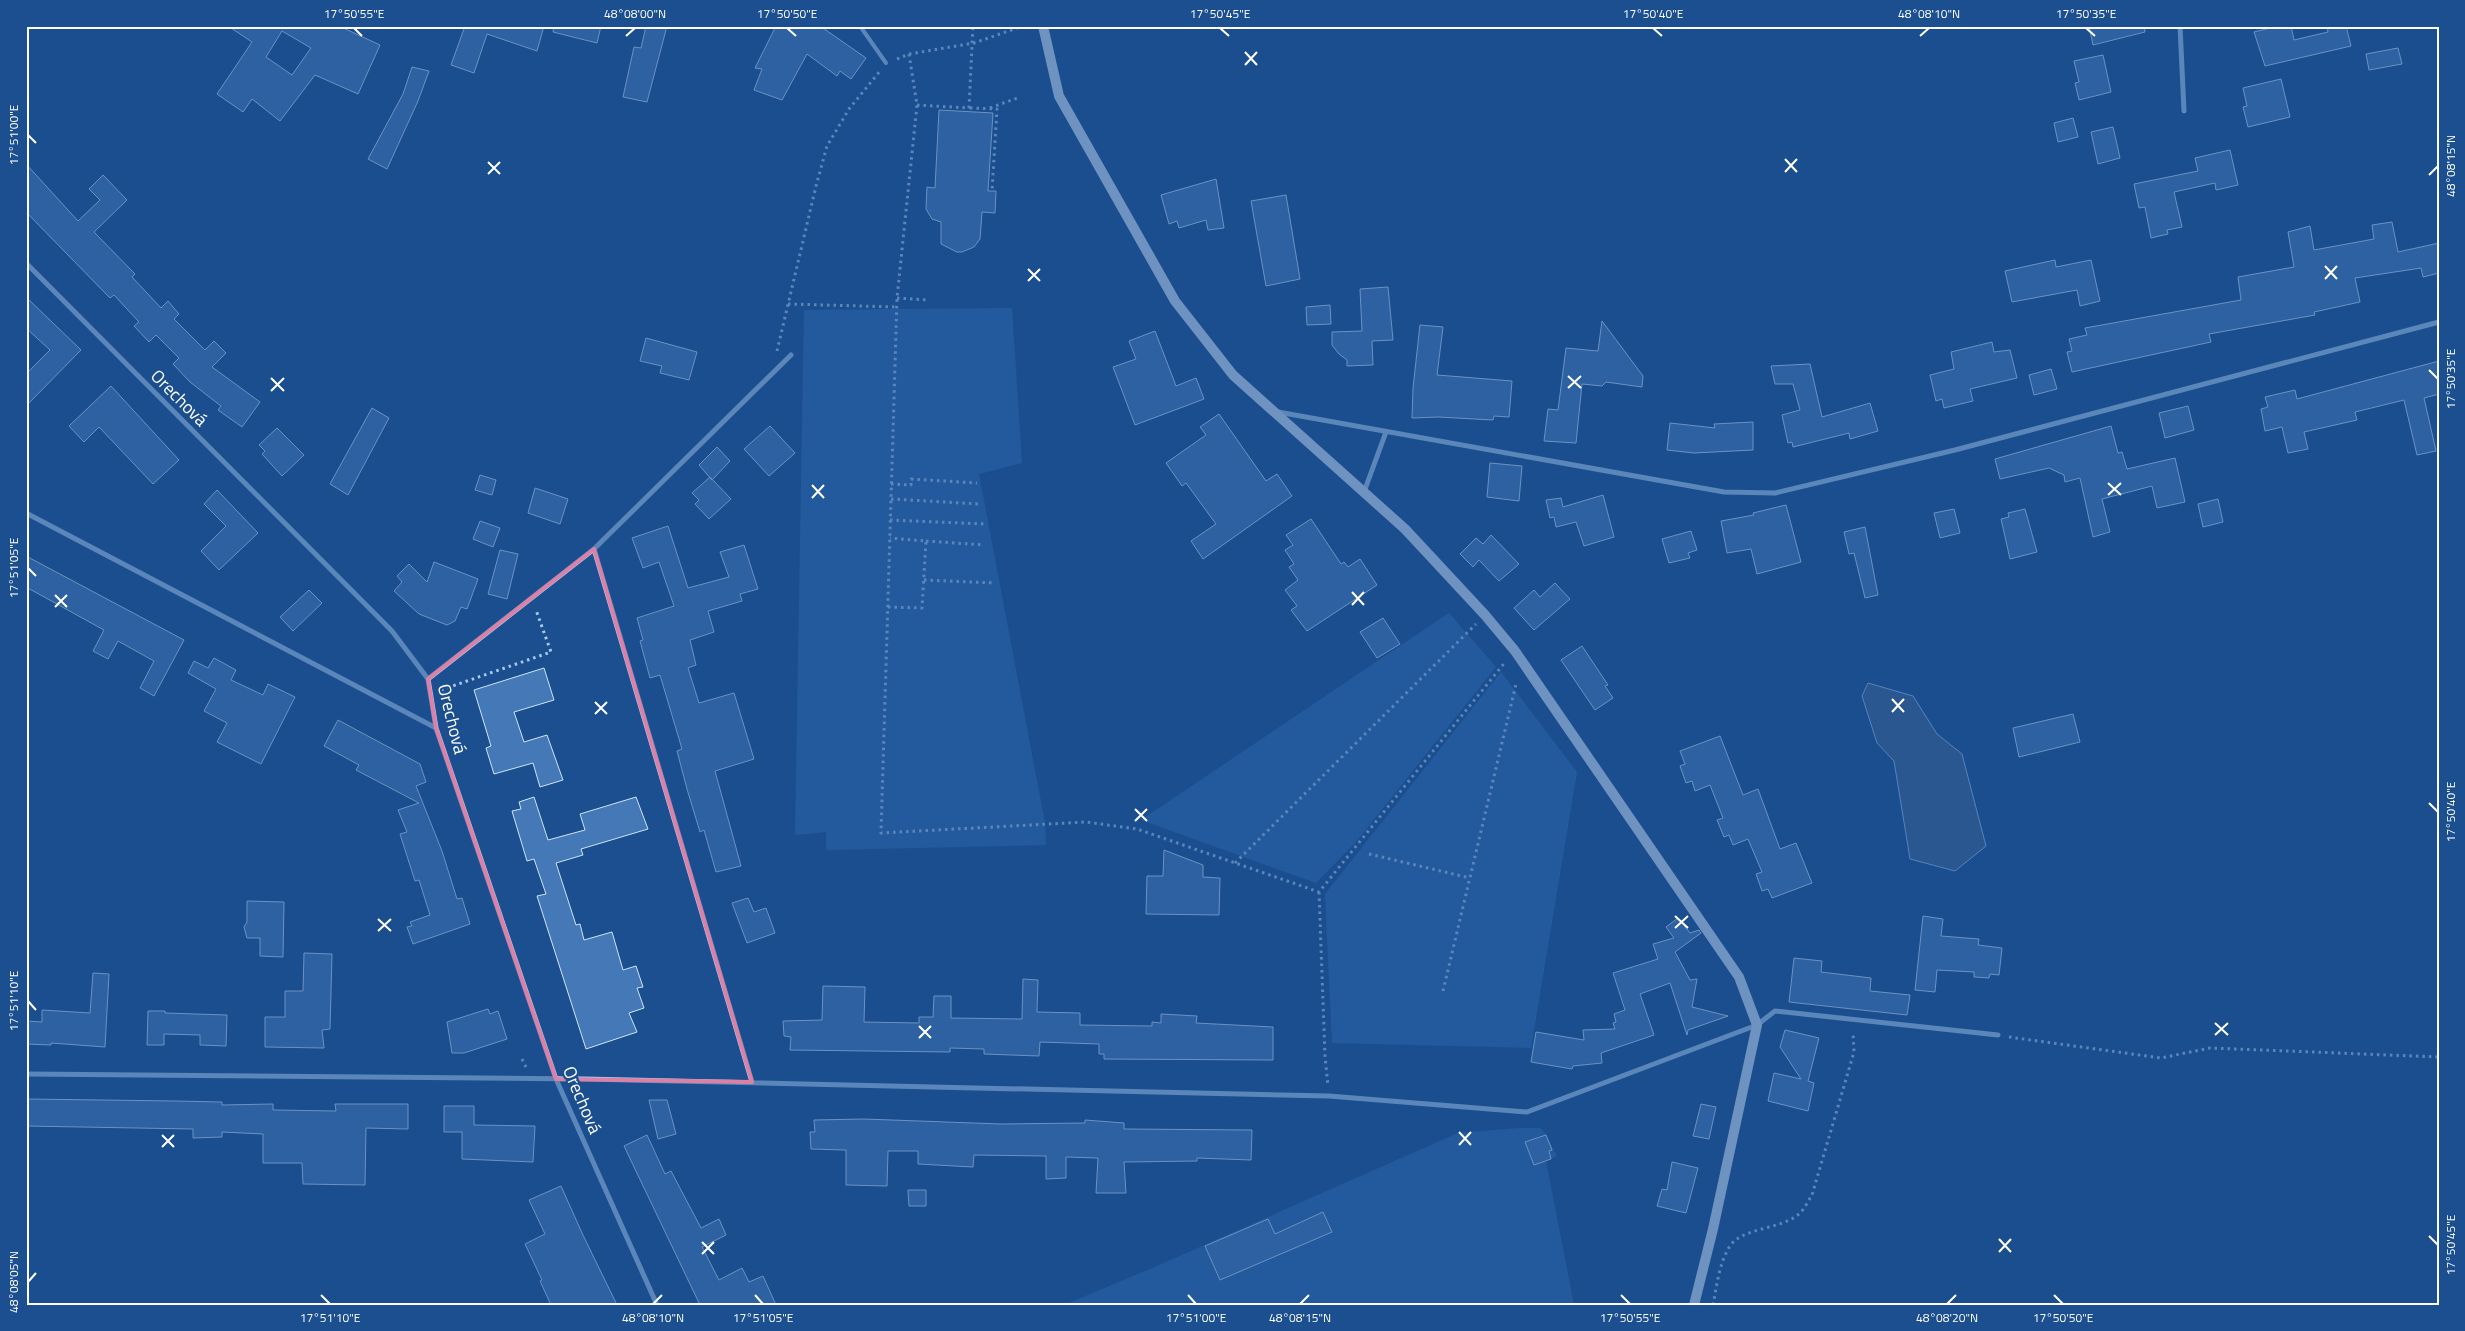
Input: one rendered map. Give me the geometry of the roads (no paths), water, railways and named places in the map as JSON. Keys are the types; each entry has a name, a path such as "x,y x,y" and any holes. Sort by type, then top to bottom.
{"street":[{"path":"1043,26 1059,96 1174,300 1234,375 1405,530 1485,615 1515,651 1740,977 1757,1025 1713,1229 1694,1305"},
{"path":"2180,26 2184,111"},
{"name":"Orechová","path":"26,263 392,631 428,679 436,728 556,1079 657,1305"},
{"path":"1274,411 1724,492 1775,493 1955,450 2439,322"},
{"path":"428,679 594,549 791,355"},
{"path":"1364,492 1386,432"},
{"path":"26,513 436,728"},
{"path":"594,549 752,1082"},
{"path":"26,1074 752,1082 1329,1096 1527,1112 1757,1025 1775,1010 1998,1035"}],"lane":[{"path":"860,26 886,63"}]}
